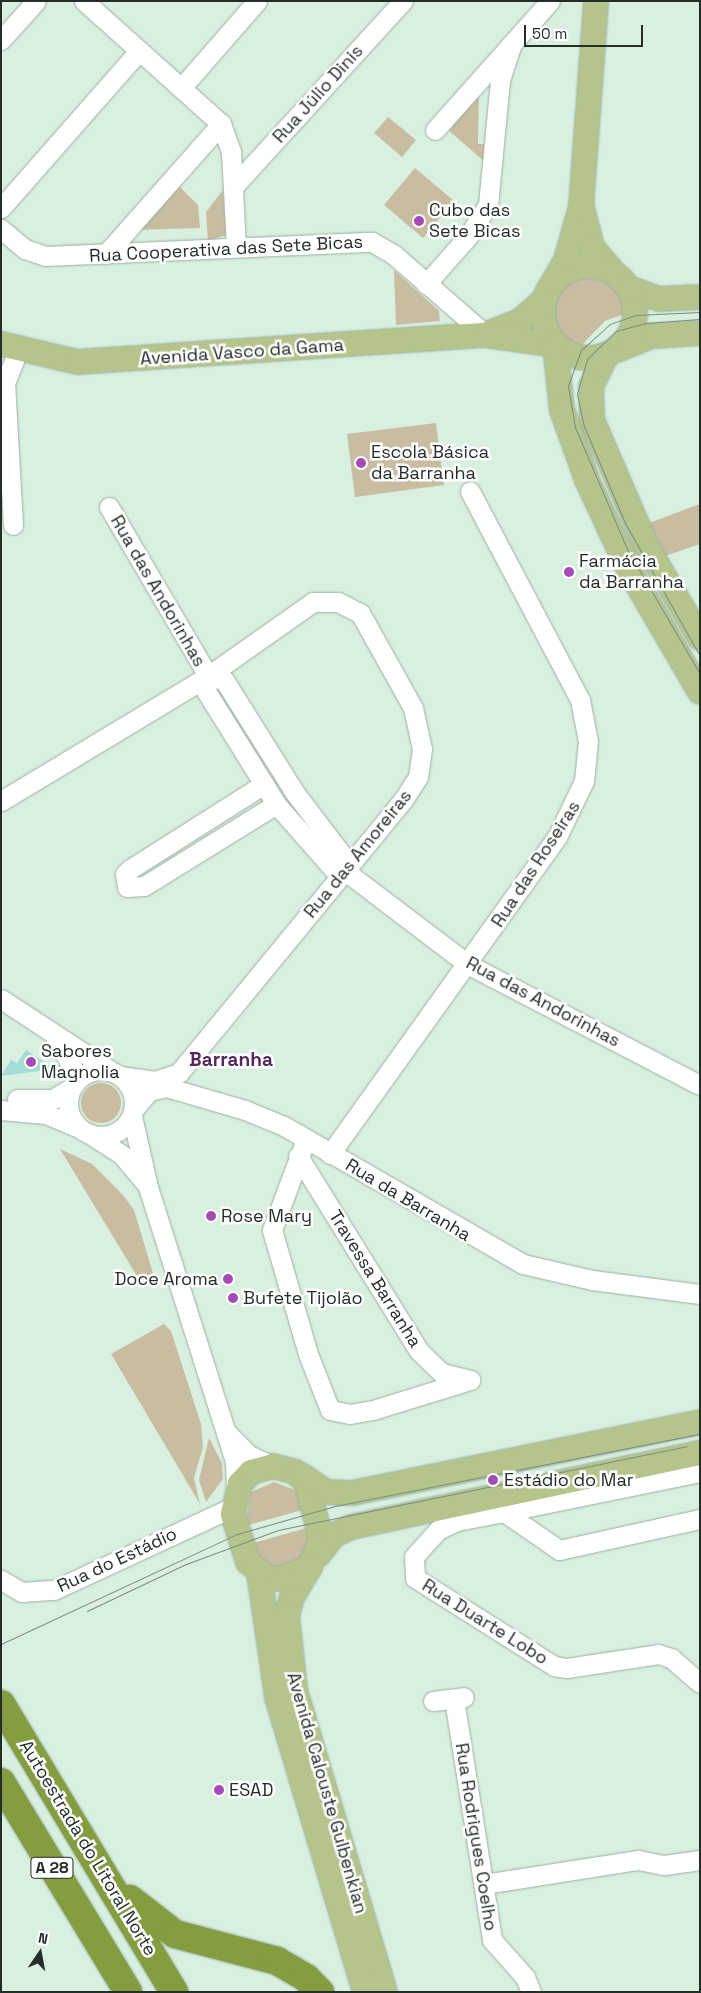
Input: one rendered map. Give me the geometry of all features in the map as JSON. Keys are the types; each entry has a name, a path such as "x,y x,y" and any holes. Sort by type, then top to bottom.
{"highway":[{"name":"Autoestrada do Litoral Norte","path":"1,1704 89,1844 174,1992"},
{"name":"A 28","path":"1,1782 128,1992"},
{"path":"89,1844 129,1898 163,1928 290,1966 320,1992"}],"main road":[{"path":"596,1 581,206 566,260 549,291 543,324 555,345 562,410 585,474 629,570 700,692"},
{"path":"581,206 592,247 622,281 634,301 634,325 611,353 591,387 592,420 647,547 700,638"},
{"path":"549,291 564,273 590,266 659,299 700,297"},
{"name":"Avenida Vasco da Gama","path":"486,335 520,321 549,291"},
{"path":"555,345 578,358 611,353 644,337 700,333"},
{"name":"Avenida Vasco da Gama","path":"9,348 77,362 486,335 555,345"},
{"path":"300,1475 319,1519 314,1560 282,1580 259,1573 244,1555 234,1499 251,1472 273,1466 300,1475 326,1492 352,1493 700,1422"},
{"name":"Avenida Calouste Gulbenkian","path":"385,1992 295,1690 287,1616 292,1597 314,1560 334,1535 351,1527 700,1453"},
{"name":"Avenida Calouste Gulbenkian","path":"259,1573 277,1697 365,1992"}],"street":[{"path":"1,40 36,1"},
{"path":"182,87 257,1"},
{"name":"Rua Júlio Dinis","path":"233,187 403,1"},
{"path":"435,130 550,1"},
{"path":"96,5 139,51 182,87 221,124 231,152 236,246"},
{"path":"426,284 469,235 488,205 500,80 511,46"},
{"path":"1,208 139,51"},
{"path":"106,254 221,124"},
{"name":"Rua Cooperativa das Sete Bicas","path":"1,229 34,254 106,254 236,246 372,242 393,254 486,335"},
{"path":"9,348 5,383 13,525"},
{"name":"Rua das Roseiras","path":"330,1154 470,965 573,810 584,781 588,741 580,700 470,491"},
{"name":"Rua das Andorinhas","path":"109,507 208,676 206,691 276,804 336,872 346,871 470,965 700,1085"},
{"name":"Rua das Amoreiras","path":"1,801 208,676 313,602 338,602 366,620 413,708 422,749 413,787 346,871 191,1061 179,1073 155,1081 117,1074"},
{"name":"Rua das Andorinhas","path":"208,676 224,680 294,793 346,860 346,871"},
{"path":"264,784 130,868 125,874 126,886 144,886 276,804"},
{"path":"1,999 117,1074 133,1094 133,1112 148,1187 235,1462 234,1499"},
{"path":"49,1029 69,1059 73,1085 68,1111 84,1131 117,1133 133,1112"},
{"path":"1,1099 53,1099 95,1070 117,1074"},
{"name":"Rua da Barranha","path":"133,1112 149,1091 173,1087 266,1118 302,1148 330,1154 523,1264 592,1280 700,1294"},
{"path":"1,1110 46,1114 84,1131 122,1155 148,1187"},
{"name":"Travessa Barranha","path":"302,1148 419,1351 442,1373 470,1380 373,1410 350,1414 330,1410 273,1239 274,1220 302,1148"},
{"path":"225,1432 249,1455 273,1466"},
{"path":"504,1512 700,1472"},
{"name":"Rua do Estádio","path":"1,1580 22,1592 54,1590 234,1499"},
{"path":"504,1512 559,1550 700,1519"},
{"name":"Rua Duarte Lobo","path":"504,1512 457,1521 438,1530 414,1557 415,1578 554,1666 567,1668 658,1654 671,1658 700,1683"},
{"name":"Rua Rodrigues Coelho","path":"433,1702 460,1697 484,1884 494,1945 525,1976 531,1992"},
{"path":"484,1884 638,1860 664,1865 699,1862"}],"shaded area":[{"path":"479,93 478,144 484,144 485,162 447,129"},
{"path":"388,117 416,140 402,157 374,133"},
{"path":"415,168 454,201 423,238 384,205"},
{"path":"178,185 198,205 200,228 137,230"},
{"path":"223,190 226,235 208,241 206,212"},
{"path":"394,270 439,311 440,321 396,325"},
{"path":"582,276 611,283 624,298 627,313 605,321 577,350 557,334 551,310 561,288"},
{"path":"436,423 444,485 355,497 347,434"},
{"path":"700,504 700,544 665,556 649,523"},
{"path":"105,1083 112,1086 118,1092 121,1103 120,1111 112,1120 105,1123 97,1123 90,1120 82,1111 81,1099 84,1092 93,1084"},
{"path":"60,1149 92,1164 123,1195 134,1210 153,1273 140,1281"},
{"path":"164,1324 171,1331 201,1424 203,1447 194,1478 200,1504 111,1354"},
{"path":"209,1438 222,1463 223,1479 206,1502 199,1480"},
{"path":"274,1482 295,1490 306,1509 245,1526 251,1492"},
{"path":"310,1527 311,1540 299,1566 265,1568 250,1544"}],"building":[{"name":"Sabores Magnolia","path":"26,1050 55,1069 1,1076 11,1060 17,1063"}],"tram line":[{"path":"700,312 636,315 610,324 581,350 568,386 575,427 627,549 700,674"},
{"path":"700,319 646,323 616,331 587,359 577,394 584,426 625,523 700,656"},
{"path":"1,1644 237,1534 335,1506 700,1434"},
{"path":"87,1611 186,1564 278,1530 686,1446"}],"place":[{"name":"Cubo das Sete Bicas","path":"419,221"},
{"name":"Escola Básica da Barranha","path":"361,463"},
{"name":"Farmácia da Barranha","path":"569,572"},
{"name":"Sabores Magnolia","path":"31,1062"},
{"name":"Rose Mary","path":"211,1216"},
{"name":"Doce Aroma","path":"228,1279"},
{"name":"Bufete Tijolão","path":"233,1298"},
{"name":"Estádio do Mar","path":"493,1480"},
{"name":"ESAD","path":"219,1790"}],"district":[{"name":"Barranha","path":"231,1060"}]}
